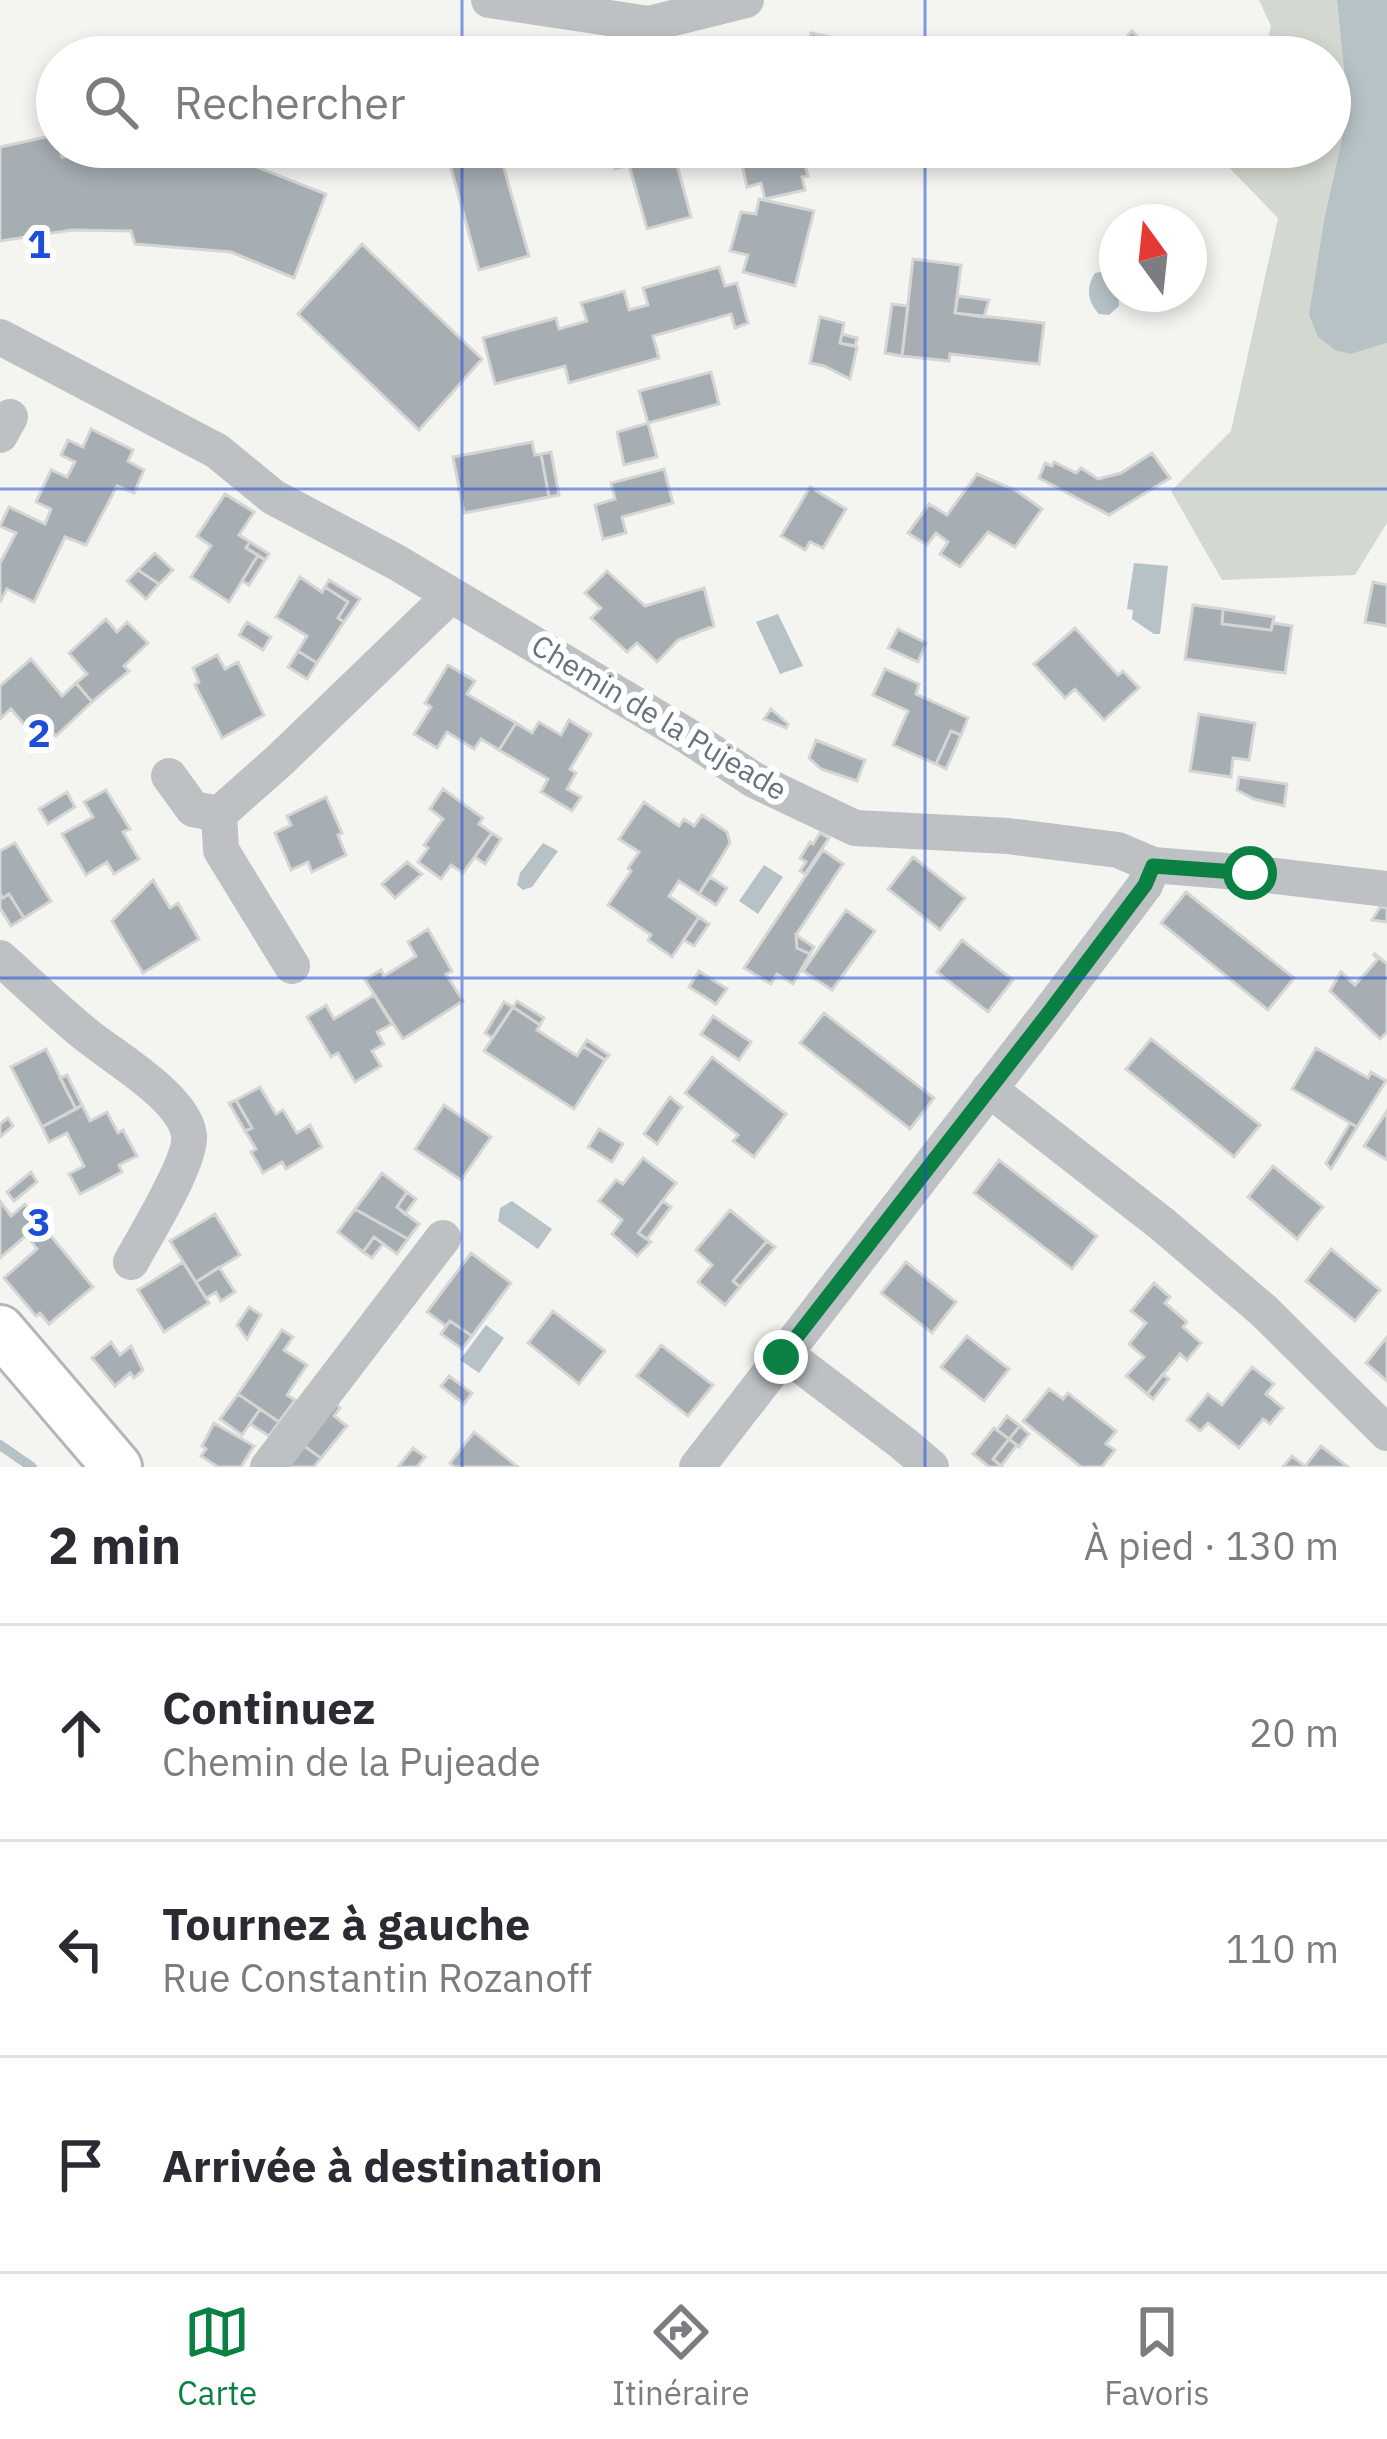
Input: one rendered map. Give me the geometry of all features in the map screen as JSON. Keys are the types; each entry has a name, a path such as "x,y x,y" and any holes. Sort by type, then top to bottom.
{"main road":[{"path":"0,1330 117,1467"}],"street":[{"path":"489,0 649,24 746,0"},
{"name":"Chemin de la Pujeade","path":"0,337 217,451 273,496 452,595 686,734 754,780 854,828 1030,838 1118,850 1153,866 1387,889"},
{"path":"219,814 452,595"},
{"path":"169,776 193,809 219,814"},
{"path":"219,814 221,850 292,966"},
{"path":"697,1467 1145,885 1153,866"},
{"path":"0,958 183,1116 190,1139 180,1170 131,1262"},
{"path":"989,1089 1162,1224 1264,1311 1387,1433"},
{"path":"268,1467 443,1238"},
{"path":"781,1357 796,1362 931,1467"}],"shaded area":[{"path":"1259,0 1337,0 1341,36 1268,36 1271,26"},
{"path":"1337,0 1387,0 1387,343 1351,354 1335,350 1318,337 1309,315 1335,168 1351,168 1351,36 1341,36"},
{"path":"1229,168 1335,168 1325,215 1351,354 1387,343 1387,523 1355,575 1222,580 1171,491 1231,431 1278,218"},
{"path":"1099,272 1099,312 1112,312 1109,315 1099,314 1090,299"},
{"path":"1134,563 1168,566 1160,634 1132,619 1133,610 1127,609"},
{"path":"778,614 803,666 780,674 756,622"},
{"path":"543,843 558,851 532,887 523,890 517,885 520,873"},
{"path":"764,865 783,877 758,914 739,901"},
{"path":"512,1201 552,1229 538,1249 498,1221 500,1208"},
{"path":"486,1325 504,1338 479,1373 460,1360"}],"building":[{"path":"36,139 36,168 259,168 326,194 294,278 231,252 135,244 131,231 72,230 0,241 0,147"},
{"path":"451,168 504,168 529,256 479,270"},
{"path":"630,168 678,168 691,217 647,229"},
{"path":"743,168 806,168 808,176 802,177 805,190 765,199 761,183 747,187"},
{"path":"759,199 814,211 795,286 743,272 748,255 730,251 741,212 756,214"},
{"path":"362,244 482,359 419,430 298,314"},
{"path":"913,259 961,265 955,313 1044,323 1039,364 950,354 949,361 902,356"},
{"path":"719,267 725,286 737,283 748,323 735,328 731,314 653,336 659,358 569,383 565,366 495,384 483,338 556,318 559,329 587,321 581,303 624,291 629,310 648,305 643,288"},
{"path":"958,296 989,300 984,317 955,313"},
{"path":"892,304 908,306 902,356 885,353"},
{"path":"820,317 844,323 840,343 857,347 850,379 810,363"},
{"path":"842,334 857,338 855,346 840,343"},
{"path":"711,372 719,404 648,423 639,391"},
{"path":"648,423 657,457 624,465 617,432"},
{"path":"91,429 133,450 128,461 144,470 134,493 117,486 86,545 65,537 34,602 7,589 0,602 0,563 16,533 0,526 9,507 45,524 51,509 36,502 51,470 67,477 75,462 61,455 68,440 83,447"},
{"path":"532,442 535,455 541,454 549,497 464,513 453,457"},
{"path":"551,452 559,495 549,497 541,454"},
{"path":"1152,453 1170,478 1109,515 1039,478 1045,463 1052,466 1054,462 1076,473 1081,468 1098,479 1121,473"},
{"path":"664,469 673,503 622,517 626,533 603,539 595,505 615,499 611,483"},
{"path":"977,474 1015,490 1042,509 1015,547 988,532 960,567 940,554 948,542 936,533 927,545 908,533 929,504 947,515"},
{"path":"810,487 846,509 823,548 810,542 805,550 781,536"},
{"path":"225,494 254,512 239,535 250,542 246,548 258,555 229,602 191,577 211,546 197,536"},
{"path":"250,542 269,554 265,560 246,548"},
{"path":"155,553 173,570 159,584 138,570"},
{"path":"258,555 265,560 249,585 242,581"},
{"path":"138,570 159,584 146,599 127,581"},
{"path":"607,571 645,606 704,588 714,626 678,640 657,662 637,643 627,652 591,618 601,608 585,593"},
{"path":"300,577 348,602 338,618 344,622 317,663 298,651 307,636 276,617"},
{"path":"329,580 360,599 344,622 338,618 348,602 325,587"},
{"path":"1373,582 1387,585 1387,626 1365,622"},
{"path":"1193,605 1223,609 1222,624 1271,630 1273,623 1292,626 1285,673 1185,659"},
{"path":"1223,609 1274,617 1271,630 1222,624"},
{"path":"106,619 117,632 127,622 148,643 124,666 129,671 92,702 76,683 87,674 69,653"},
{"path":"247,622 271,637 263,650 239,635"},
{"path":"1075,628 1118,675 1123,671 1139,688 1104,720 1075,689 1065,698 1034,664"},
{"path":"898,629 926,643 918,662 888,648"},
{"path":"298,651 317,663 307,679 288,667"},
{"path":"217,655 225,669 238,662 264,715 222,738 195,685 199,682 193,668"},
{"path":"31,659 62,696 76,683 92,702 56,736 50,730 37,740 11,709 0,719 0,686"},
{"path":"448,665 475,681 467,694 516,723 499,750 481,739 474,749 447,732 437,748 414,734 431,707 425,703"},
{"path":"885,669 919,684 916,694 968,718 961,735 951,731 936,764 893,745 908,711 873,695"},
{"path":"771,709 788,724 786,728 764,719"},
{"path":"1199,714 1255,723 1249,760 1233,758 1231,777 1190,771"},
{"path":"569,720 591,734 570,769 576,773 567,789 581,797 572,811 541,792 548,779 499,750 516,723 532,733 539,722 561,735"},
{"path":"951,731 961,735 946,769 936,764"},
{"path":"816,740 865,760 857,781 821,769 809,758"},
{"path":"1239,777 1287,784 1284,806 1237,790"},
{"path":"443,789 483,818 479,824 492,833 463,873 451,865 441,879 418,862 443,819 430,809"},
{"path":"106,790 130,829 123,832 139,859 114,874 107,862 86,875 62,834 93,817 84,802"},
{"path":"67,792 75,807 48,824 39,809"},
{"path":"326,797 346,855 312,872 308,862 291,870 275,833 291,825 287,816"},
{"path":"644,802 679,826 684,819 694,826 702,815 727,832 730,843 699,894 679,881 669,896 699,917 672,957 648,940 651,935 608,905 639,852 619,839"},
{"path":"492,833 501,839 485,864 475,857"},
{"path":"820,833 829,838 805,874 800,871 806,862 800,858"},
{"path":"15,843 51,901 24,918 9,894 3,898 0,894 0,851"},
{"path":"823,850 843,864 796,935 797,948 810,954 793,984 777,974 771,984 744,968"},
{"path":"913,857 965,898 940,930 888,889"},
{"path":"407,862 422,874 395,898 382,884"},
{"path":"710,877 727,888 716,905 699,894"},
{"path":"153,880 170,908 178,903 199,939 143,973 112,921"},
{"path":"1186,892 1294,978 1268,1010 1161,923"},
{"path":"0,894 3,898 9,894 24,918 11,926 0,908"},
{"path":"1380,907 1387,908 1387,922 1372,920"},
{"path":"846,910 875,931 832,990 803,971"},
{"path":"699,917 709,924 694,946 684,940"},
{"path":"428,929 463,1001 403,1039 365,980 381,970 384,976 416,956 408,942"},
{"path":"796,935 814,947 810,954 797,948"},
{"path":"962,940 1013,980 988,1012 937,972"},
{"path":"1375,954 1387,964 1387,1032 1380,1039 1330,991 1341,972 1355,985 1378,959"},
{"path":"699,971 727,989 716,1004 689,987"},
{"path":"374,995 392,1024 377,1032 384,1044 372,1051 381,1066 355,1082 338,1053 331,1057 307,1017 326,1005 334,1019"},
{"path":"517,1001 544,1018 540,1025 513,1007"},
{"path":"504,1002 513,1007 492,1038 485,1033"},
{"path":"513,1007 540,1025 537,1030 577,1056 583,1046 605,1060 574,1109 484,1051"},
{"path":"824,1013 934,1098 910,1129 800,1043"},
{"path":"713,1016 751,1042 739,1060 701,1034"},
{"path":"1151,1039 1260,1125 1234,1157 1126,1069"},
{"path":"587,1040 609,1055 605,1060 583,1046"},
{"path":"1316,1048 1368,1078 1371,1072 1386,1081 1357,1127 1292,1089"},
{"path":"46,1049 76,1109 42,1127 11,1067"},
{"path":"712,1057 786,1114 754,1157 733,1141 738,1135 685,1093"},
{"path":"67,1075 82,1105 76,1109 60,1078"},
{"path":"260,1087 276,1114 283,1110 297,1133 310,1125 322,1147 286,1169 282,1162 263,1173 245,1131 252,1128 236,1100"},
{"path":"670,1097 682,1107 657,1144 644,1134"},
{"path":"236,1100 252,1128 245,1131 229,1103"},
{"path":"82,1105 90,1121 107,1112 137,1156 119,1165 122,1172 80,1194 69,1174 84,1166 67,1133 49,1142 42,1127"},
{"path":"444,1105 491,1137 461,1180 415,1149"},
{"path":"1387,1111 1387,1160 1364,1146"},
{"path":"8,1118 13,1126 0,1137 0,1124"},
{"path":"1350,1123 1357,1127 1331,1169 1326,1163"},
{"path":"599,1129 623,1144 612,1162 588,1147"},
{"path":"643,1158 676,1183 638,1233 651,1242 637,1256 612,1234 622,1220 599,1201 616,1180 623,1184"},
{"path":"999,1160 1097,1236 1072,1269 974,1193"},
{"path":"1273,1166 1323,1207 1297,1239 1248,1197"},
{"path":"31,1172 37,1182 14,1201 7,1192"},
{"path":"382,1173 407,1192 397,1207 419,1224 408,1239 355,1209"},
{"path":"407,1192 416,1199 405,1214 397,1207"},
{"path":"0,1201 11,1216 25,1204 41,1223 0,1258"},
{"path":"663,1201 671,1207 647,1239 638,1233"},
{"path":"355,1209 408,1239 397,1254 374,1237 363,1252 338,1232"},
{"path":"730,1210 767,1241 733,1281 740,1287 725,1305 698,1282 712,1265 696,1250"},
{"path":"215,1214 240,1255 196,1282 170,1241"},
{"path":"46,1230 93,1287 49,1324 40,1313 36,1316 4,1278 37,1249 32,1242"},
{"path":"374,1237 383,1244 372,1258 363,1252"},
{"path":"767,1241 775,1247 740,1287 733,1281"},
{"path":"1331,1249 1380,1290 1355,1321 1306,1281"},
{"path":"471,1253 511,1283 472,1336 427,1312"},
{"path":"183,1262 209,1303 164,1332 138,1290"},
{"path":"906,1262 956,1302 932,1333 881,1293"},
{"path":"219,1267 235,1292 221,1301 216,1292 206,1298 196,1282"},
{"path":"1154,1283 1170,1297 1165,1303 1187,1322 1183,1327 1201,1343 1187,1360 1180,1354 1147,1394 1126,1376 1144,1357 1129,1344 1146,1323 1131,1311"},
{"path":"249,1307 261,1315 247,1339 237,1325"},
{"path":"553,1311 605,1351 579,1384 528,1343"},
{"path":"450,1321 472,1336 462,1349 441,1334"},
{"path":"282,1330 293,1337 284,1350 307,1365 287,1395 295,1400 279,1422 238,1394"},
{"path":"967,1336 1009,1369 984,1401 941,1367"},
{"path":"1387,1337 1387,1381 1366,1363"},
{"path":"111,1342 120,1355 131,1346 143,1370 134,1378 130,1373 115,1386 92,1358"},
{"path":"661,1345 713,1385 688,1416 637,1376"},
{"path":"1252,1367 1274,1384 1266,1394 1283,1408 1270,1424 1263,1419 1239,1448 1208,1423 1200,1431 1187,1420 1208,1394 1222,1405"},
{"path":"1163,1374 1169,1379 1153,1399 1147,1394"},
{"path":"449,1376 472,1393 464,1404 441,1386"},
{"path":"1049,1389 1063,1399 1068,1393 1116,1431 1106,1444 1115,1450 1102,1467 1081,1467 1023,1421"},
{"path":"238,1394 260,1409 242,1435 220,1419"},
{"path":"330,1399 340,1408 334,1416 347,1426 321,1458 297,1441"},
{"path":"260,1409 279,1422 269,1436 250,1424"},
{"path":"1007,1416 1020,1426 1009,1439 997,1430"},
{"path":"214,1423 254,1446 241,1467 218,1467 201,1456"},
{"path":"1020,1426 1029,1434 1019,1447 1009,1439"},
{"path":"994,1428 1009,1439 993,1459 1002,1467 989,1467 973,1454"},
{"path":"474,1432 518,1467 454,1467 450,1463"},
{"path":"1009,1439 1017,1445 1001,1466 993,1459"},
{"path":"297,1441 321,1458 314,1467 277,1467"},
{"path":"1321,1446 1348,1467 1283,1467 1292,1456 1305,1466"},
{"path":"413,1448 425,1457 417,1467 398,1467"}],"waterway":[{"path":"0,1445 32,1467"}],"route":[{"path":"781,1357 1047,1015 1145,885 1153,866 1250,873"}]}
